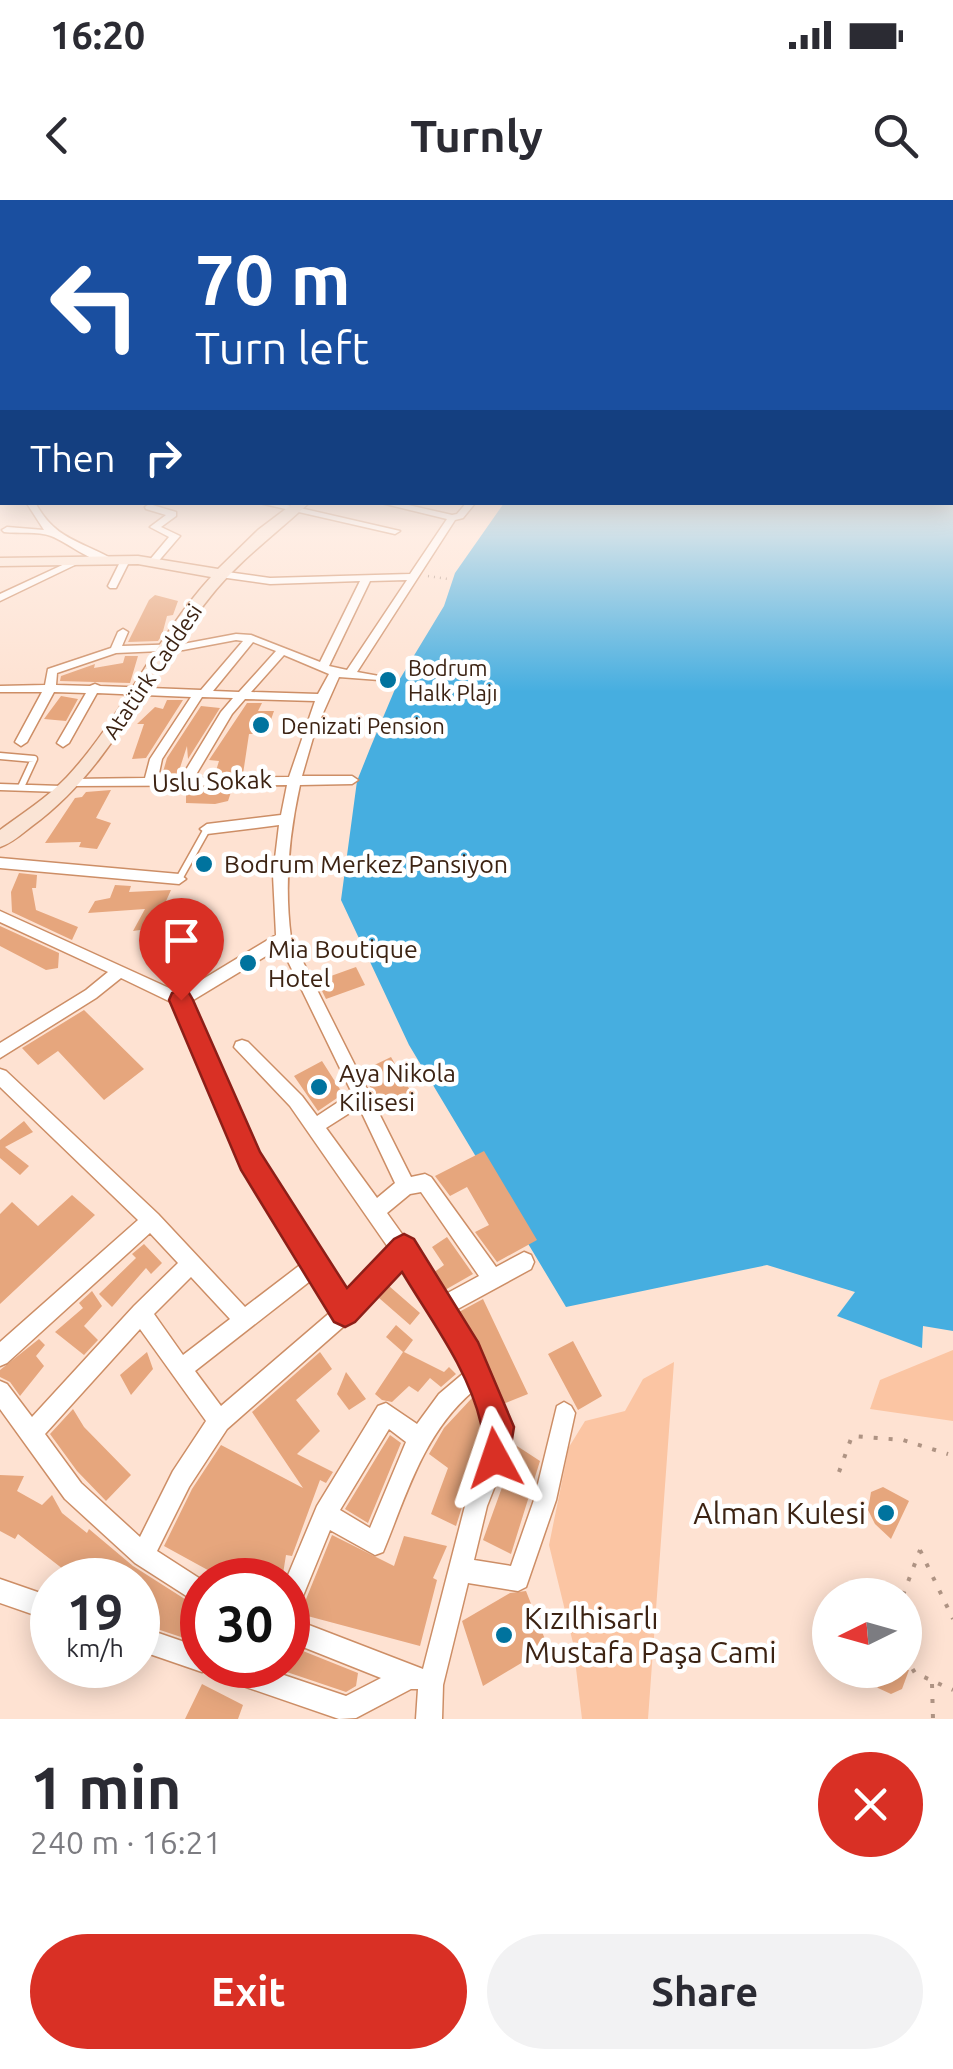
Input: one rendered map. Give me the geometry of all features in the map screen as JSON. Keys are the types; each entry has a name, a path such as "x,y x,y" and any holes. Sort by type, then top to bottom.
{"street":[{"path":"92,550 118,560"},
{"path":"153,562 163,550"},
{"name":"Atatürk Caddesi","path":"0,840 68,786 220,574 248,550"},
{"path":"406,1186 284,938 277,904 296,778 321,698 336,672 429,550"},
{"path":"113,586 118,560"},
{"path":"0,562 153,562 270,581 411,575"},
{"path":"0,598 74,562"},
{"path":"336,672 367,578"},
{"path":"115,650 123,632"},
{"path":"150,783 156,758 198,695 206,692 252,638"},
{"path":"21,742 50,688 52,671 115,650 252,638 336,672 375,678"},
{"path":"185,782 240,694 282,651"},
{"path":"0,689 95,688 321,698"},
{"path":"62,743 95,688"},
{"name":"Uslu Sokak","path":"68,786 296,778 352,780"},
{"path":"206,829 289,819"},
{"path":"0,863 179,879"},
{"path":"0,916 181,1000 250,1161 345,1312"},
{"path":"181,1000 284,938"},
{"path":"0,1051 91,994 120,970"},
{"path":"242,1047 316,1126 404,1249 442,1308 498,1427 495,1458 420,1680 429,1719"},
{"path":"0,1076 151,1220 244,1320"},
{"path":"316,1126 362,1096"},
{"path":"375,1211 406,1186 425,1182 492,1277"},
{"path":"0,1356 151,1220"},
{"path":"143,1555 181,1480 219,1421 345,1312 404,1249"},
{"path":"442,1308 524,1262"},
{"path":"30,1435 141,1312 191,1263"},
{"path":"181,1369 316,1264"},
{"path":"141,1312 219,1421"},
{"path":"325,1514 375,1544 420,1439 446,1397 476,1376"},
{"path":"0,1391 73,1491 143,1555 180,1579"},
{"path":"307,1558 325,1514 386,1414 420,1439"},
{"path":"460,1570 518,1580 545,1500 564,1414"},
{"path":"0,1591 30,1601"},
{"path":"310,1638 420,1680"},
{"path":"284,1688 347,1709 420,1680"}],"lane":[{"path":"0,756 34,759 21,787"},
{"path":"0,786 68,786"},
{"path":"179,879 206,829"}],"path":[{"path":"411,575 448,580"},
{"path":"839,1472 852,1436 903,1440 948,1454"},
{"path":"909,1578 920,1550 953,1620"},
{"path":"922,1677 953,1690"},
{"path":"932,1682 933,1719"}],"shaded area":[{"path":"953,1350 953,1421 870,1409 880,1380"},
{"path":"674,1362 648,1719 582,1719 573,1643 549,1545 569,1447 585,1421 625,1411 643,1379"}],"water":[{"path":"471,550 953,550 953,1331 923,1326 922,1348 837,1316 855,1292 767,1265 566,1307 409,1045 341,900 357,781 398,682 444,606 455,573"}],"building":[{"path":"155,595 178,601 173,615 167,616 162,635 158,641 128,642 149,600"},
{"path":"125,656 138,656 130,683 60,681 61,676 95,664 94,668 123,663"},
{"path":"61,696 78,699 66,721 44,719"},
{"path":"167,700 183,700 146,758 132,759 144,724 137,724 155,707 163,709"},
{"path":"247,703 262,703 258,711 274,711 266,734 249,734 243,774 215,774 219,761 209,760"},
{"path":"201,706 220,708 188,759 187,746 178,774 163,772 167,758"},
{"path":"186,789 232,789 228,801 215,804 186,803"},
{"path":"111,790 96,818 111,823 97,849 79,847 81,842 45,843 75,798 86,792"},
{"path":"19,873 37,875 36,888 32,888 36,910 78,927 72,940 12,912 11,892"},
{"path":"115,885 131,886 129,892 171,890 154,928 133,931 145,909 88,913 95,901 110,898"},
{"path":"0,926 59,953 58,968 46,970 0,946"},
{"path":"356,967 365,985 326,999 317,981"},
{"path":"84,1010 144,1069 104,1100 58,1051 38,1065 22,1048"},
{"path":"391,1057 415,1099 384,1114 362,1071"},
{"name":"Aya Nikola Kilisesi","path":"322,1061 343,1094 318,1111 294,1076"},
{"path":"24,1121 33,1132 5,1147 29,1166 20,1175 0,1158 0,1140"},
{"path":"484,1151 537,1240 497,1262 475,1232 489,1225 467,1187 450,1196 435,1176"},
{"path":"72,1195 95,1215 0,1304 0,1214 12,1202 38,1226"},
{"path":"447,1237 473,1274 445,1290 433,1273 444,1265 432,1247"},
{"path":"144,1244 162,1263 151,1274 146,1268 112,1307 99,1294 136,1258 132,1254"},
{"path":"389,1286 420,1313 410,1325 379,1298"},
{"path":"92,1291 102,1306 84,1326 98,1340 84,1355 55,1332 83,1308 79,1303"},
{"path":"483,1299 528,1394 503,1404 459,1312"},
{"path":"396,1325 413,1340 404,1352 444,1372 449,1367 456,1374 441,1387 430,1378 418,1392 409,1386 392,1402 382,1400 375,1394 403,1352 386,1337"},
{"path":"39,1339 45,1345 36,1356 44,1366 20,1396 10,1382 0,1377 0,1370"},
{"path":"573,1341 602,1396 578,1410 548,1354"},
{"path":"147,1352 153,1369 131,1395 120,1375"},
{"path":"320,1352 332,1369 296,1400 320,1431 297,1454 333,1472 326,1483 320,1480 292,1556 186,1558 164,1546 192,1489 221,1445 303,1488 252,1412"},
{"path":"346,1372 366,1399 349,1410 337,1394"},
{"path":"472,1398 483,1428 481,1446 456,1526 431,1514 448,1468 429,1454 444,1428"},
{"path":"73,1409 84,1427 131,1475 106,1501 77,1471 50,1434"},
{"path":"390,1435 401,1443 368,1523 345,1509"},
{"path":"517,1446 540,1461 511,1554 483,1540"},
{"path":"0,1475 24,1476 17,1491 42,1505 52,1495 62,1513 87,1533 89,1529 123,1558 49,1558 18,1534 15,1539 0,1531"},
{"name":"Alman Kulesi","path":"883,1487 909,1501 891,1539 875,1524 868,1510 871,1492"},
{"path":"332,1535 394,1566 404,1536 447,1546 433,1578 437,1580 420,1646 310,1617 310,1589"},
{"path":"160,1583 180,1596 180,1637 160,1630"},
{"name":"Kızılhisarlı Mustafa Paşa Cami","path":"526,1591 548,1647 483,1686 462,1621 510,1593"},
{"path":"310,1654 358,1673 356,1686 346,1692 310,1680"},
{"path":"200,1688 210,1688 243,1705 238,1719 185,1719"},
{"path":"878,1688 902,1688 891,1694"}],"place":[{"name":"Bodrum Halk Plajı","path":"388,680"},
{"name":"Denizati Pension","path":"261,725"},
{"name":"Bodrum Merkez Pansiyon","path":"204,864"},
{"name":"Mia Boutique Hotel","path":"248,963"},
{"name":"Aya Nikola Kilisesi","path":"319,1087"},
{"name":"Alman Kulesi","path":"886,1513"},
{"name":"Kızılhisarlı Mustafa Paşa Cami","path":"504,1635"}],"route":[{"path":"181,1000 250,1161 345,1312 404,1249 467,1353 498,1427 495,1458"}]}
